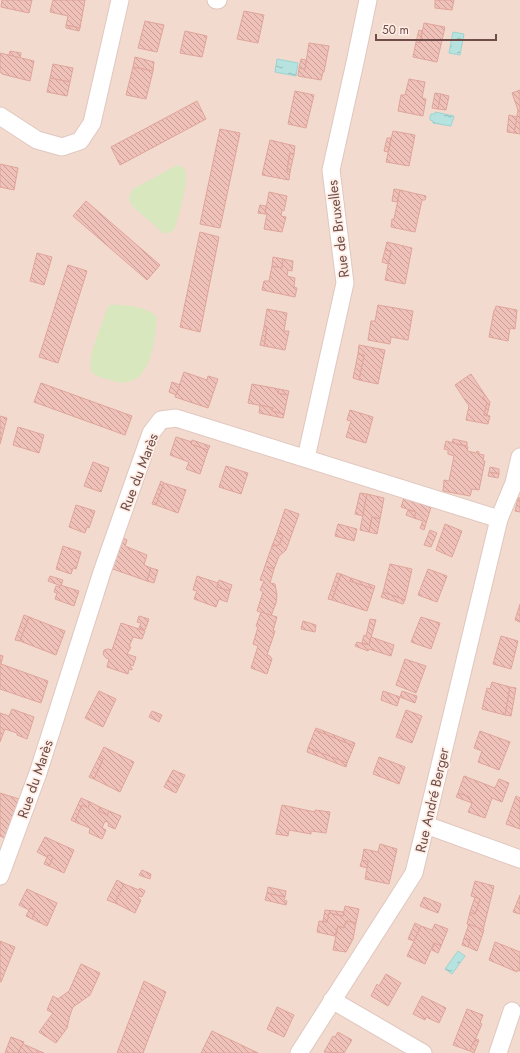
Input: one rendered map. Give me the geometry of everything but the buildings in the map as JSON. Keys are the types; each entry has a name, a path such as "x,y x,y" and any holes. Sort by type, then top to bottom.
{"street":[{"path":"0,116 37,140 62,147 80,141 92,123 120,0"},
{"name":"Rue de Bruxelles","path":"306,458 345,283 331,170 368,0"},
{"name":"Rue du Marès","path":"0,876 38,773 102,572 151,433 161,420 176,418 499,519"},
{"path":"499,519 514,483 520,457"},
{"name":"Rue André Berger","path":"298,1053 414,873 499,519"},
{"path":"426,825 520,860"},
{"path":"332,1000 424,1053"},
{"path":"498,1053 512,1011"}],"shaded area":[{"path":"0,0 520,0 520,1053 0,1053"}],"green space":[{"path":"177,165 183,168 186,173 184,192 174,230 169,233 163,233 131,205 129,197 133,189"},
{"path":"110,305 122,305 142,309 157,317 152,351 148,362 143,372 136,379 126,382 105,379 91,372 90,362 92,351 107,309"}],"water":[{"path":"453,32 464,34 460,55 449,53"},
{"path":"277,59 298,63 296,76 275,72"},
{"path":"435,112 454,116 451,126 433,123 433,121 430,120 430,117 431,114 435,114"},
{"path":"458,951 465,956 452,974 445,969"}]}
